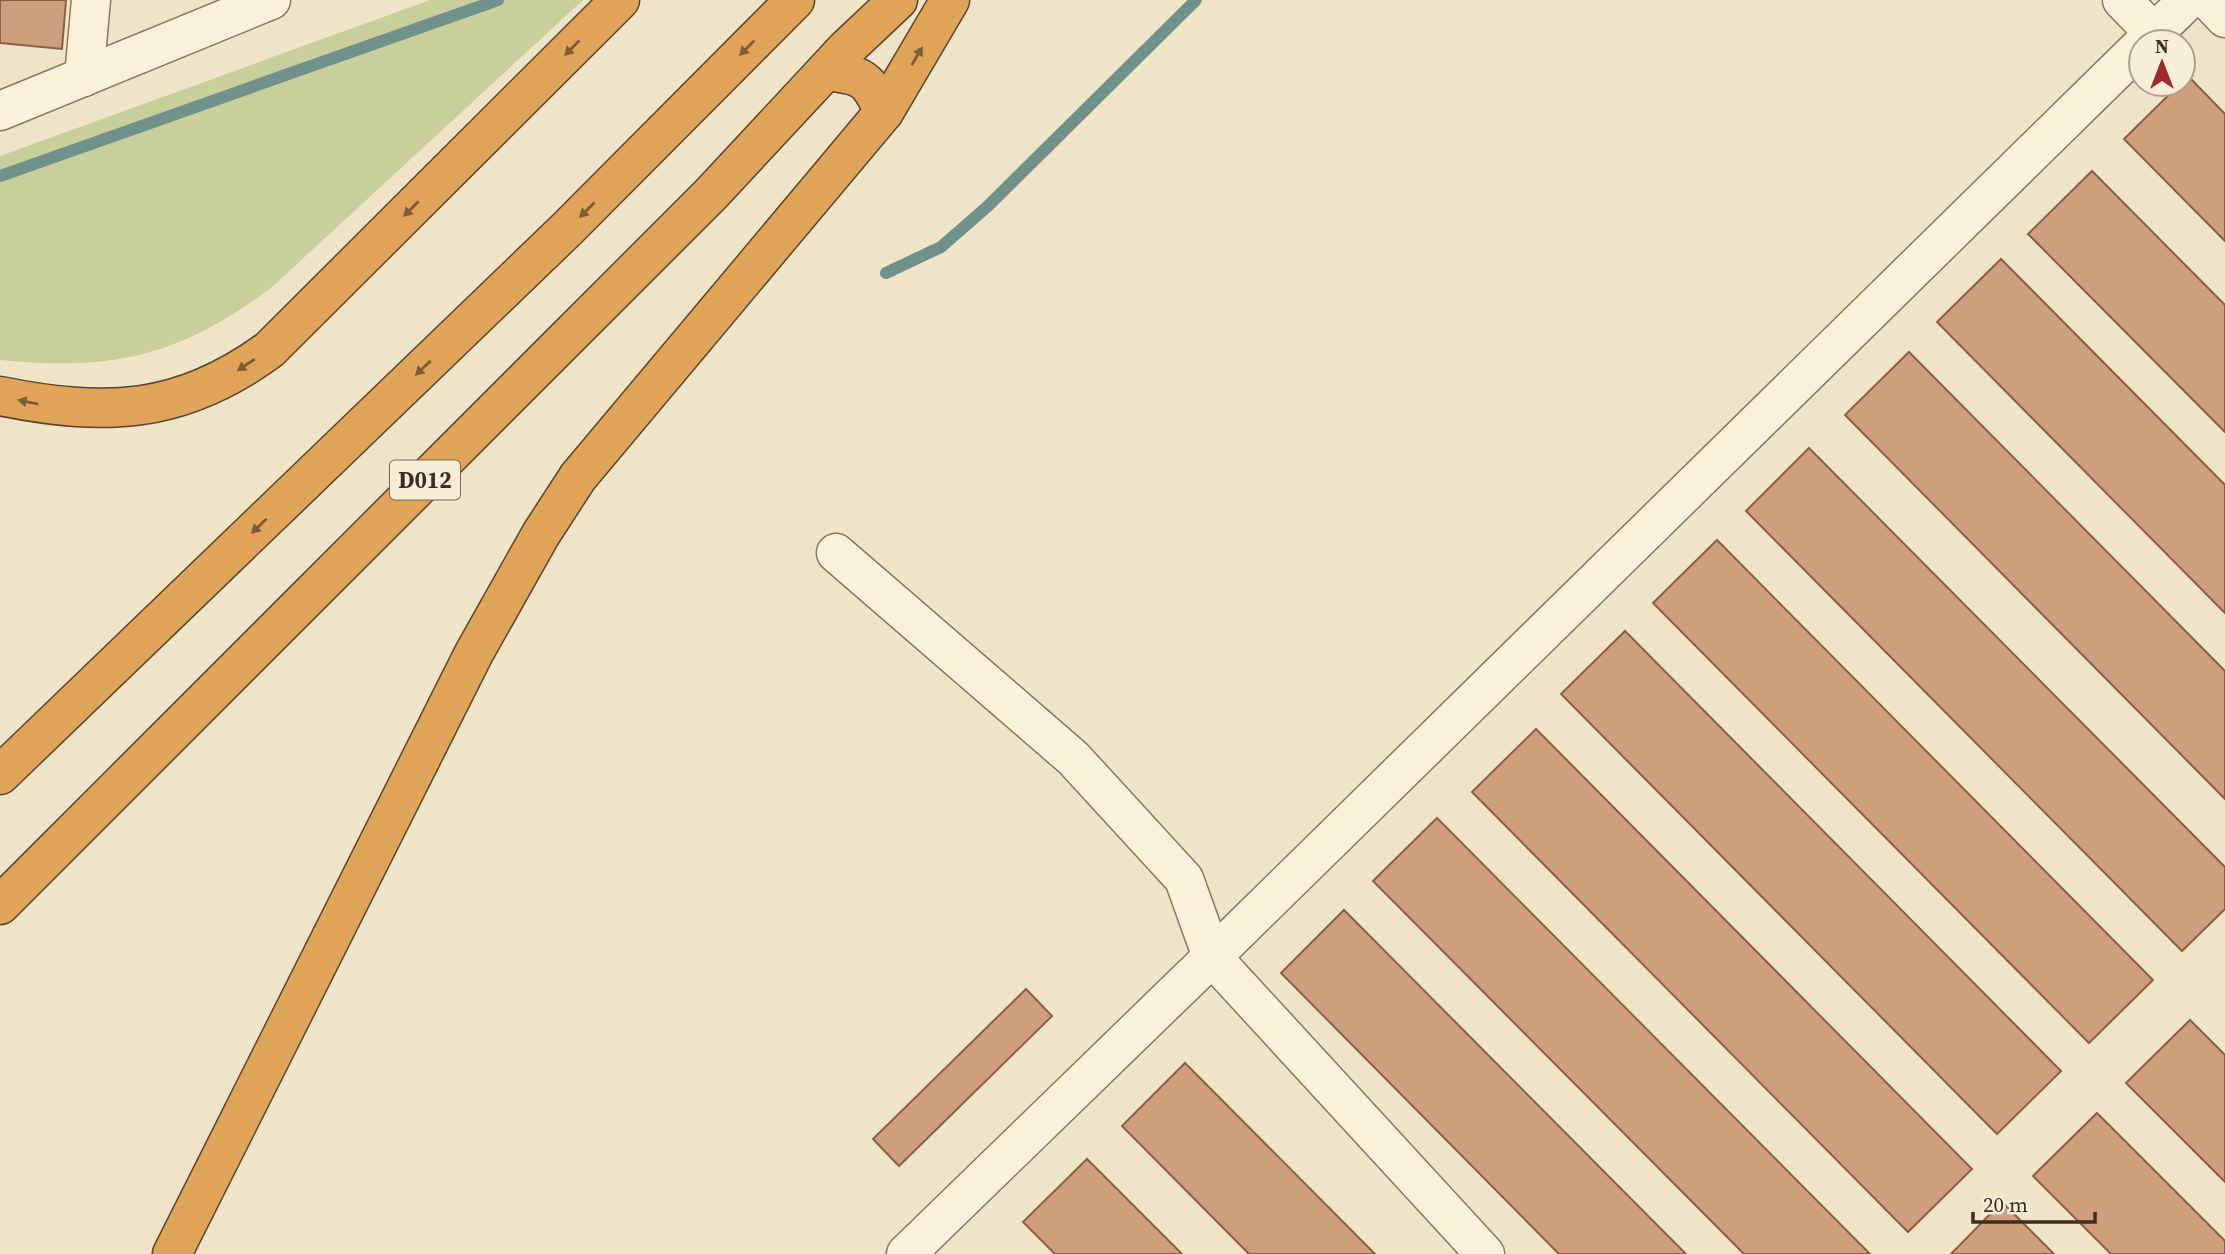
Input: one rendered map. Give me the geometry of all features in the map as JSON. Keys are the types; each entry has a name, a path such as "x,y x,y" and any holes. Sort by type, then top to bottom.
{"highway":[{"path":"0,396 77,409 109,409 175,399 240,371 269,350 620,0"},
{"path":"0,775 567,229 795,0"},
{"path":"866,0 836,60 864,79 884,112"},
{"name":"D012","path":"0,905 711,194 836,60 898,0"},
{"path":"172,1254 474,653 541,534 578,477 884,112 950,0"}],"street":[{"path":"84,77 91,0"},
{"path":"0,111 271,0"},
{"path":"2122,0 2140,28"},
{"path":"2159,28 2188,0"},
{"path":"2208,0 2225,18"},
{"path":"906,1254 2127,60"},
{"path":"836,553 1082,768 1184,879 1212,957 1485,1254"}],"green space":[{"path":"430,0 583,0 271,288 237,311 205,330 143,354 77,363 0,360 0,156"}],"building":[{"path":"0,0 66,0 62,49 0,43"},
{"path":"2197,85 2225,114 2225,241 2124,139 2166,98 2197,98"},
{"path":"2092,171 2225,305 2225,432 2028,234"},
{"path":"2001,259 2225,485 2225,613 1937,322"},
{"path":"1909,352 2225,671 2225,799 1845,415"},
{"path":"1809,448 2225,867 2225,909 2182,951 1746,511"},
{"path":"1717,540 2153,980 2089,1043 1653,603"},
{"path":"1625,631 2061,1071 1997,1134 1561,694"},
{"path":"1536,729 1972,1169 1908,1232 1472,792"},
{"path":"1437,818 1870,1254 1744,1254 1373,881"},
{"path":"1344,910 1686,1254 1559,1254 1281,973"},
{"path":"1026,989 1052,1016 899,1166 873,1139"},
{"path":"2190,1020 2225,1055 2225,1182 2126,1083"},
{"path":"1185,1063 1375,1254 1249,1254 1122,1126"},
{"path":"2097,1113 2225,1241 2225,1254 2111,1254 2033,1176"},
{"path":"1087,1159 1182,1254 1055,1254 1023,1222"},
{"path":"2002,1202 2054,1254 1951,1254"}],"waterway":[{"path":"0,176 498,0"},
{"path":"886,273 941,247 988,206 1196,0"}]}
